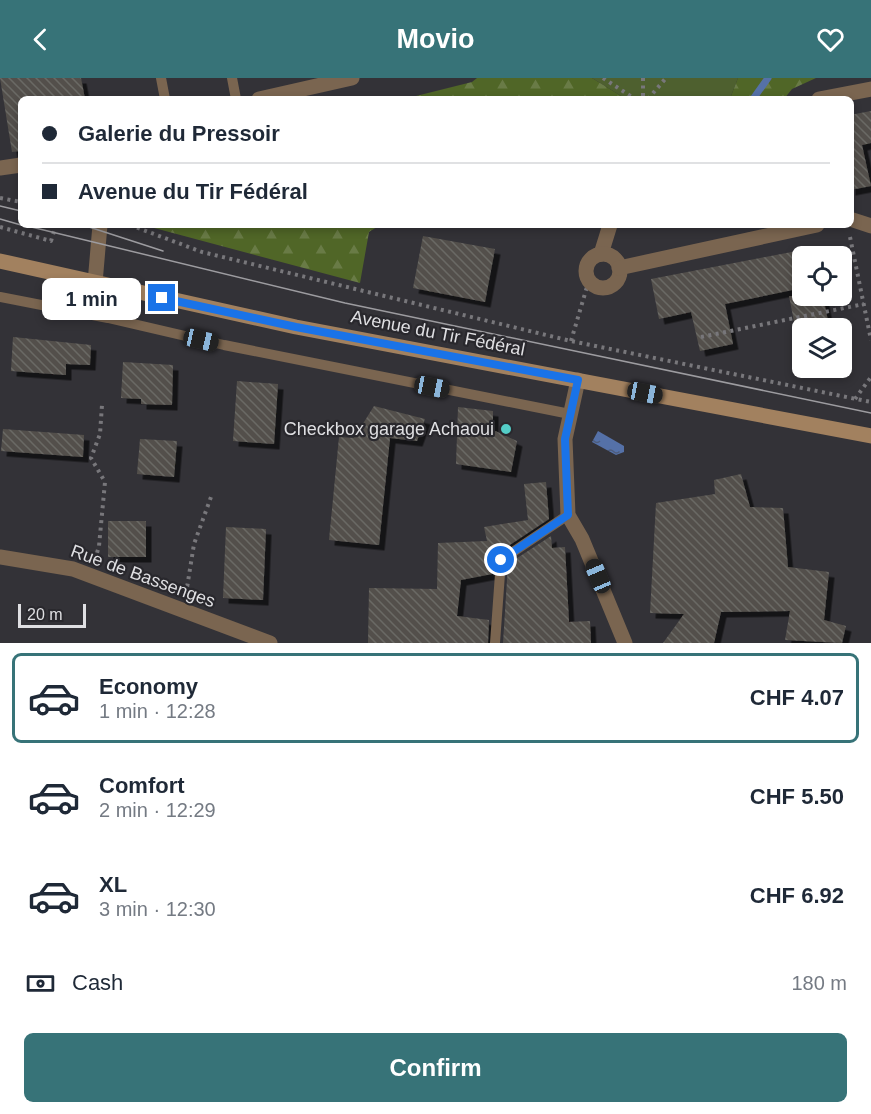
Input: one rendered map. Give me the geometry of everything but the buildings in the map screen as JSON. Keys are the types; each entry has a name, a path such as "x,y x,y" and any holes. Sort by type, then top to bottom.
{"main road":[{"name":"Avenue du Tir Fédéral","path":"0,261 296,327 871,436"}],"street":[{"path":"272,96 352,78"},
{"path":"835,96 871,89"},
{"path":"0,168 18,165"},
{"path":"854,220 871,226"},
{"path":"95,283 99,228"},
{"path":"601,254 609,228"},
{"path":"619,268 803,228"},
{"path":"601,254 615,259 619,268 617,279 609,287 598,287 589,280 587,266 592,258 601,254"},
{"path":"578,380 565,439 568,515 582,539 625,643"},
{"name":"Rue de Bassenges","path":"0,556 73,569 270,643"}],"lane":[{"path":"161,78 164,96"},
{"path":"232,78 235,96"},
{"path":"0,297 108,318 224,345 570,414"},
{"path":"495,643 501,560 568,515"}],"path":[{"path":"603,78 630,96"},
{"path":"643,78 643,96"},
{"path":"651,96 666,78"},
{"path":"0,198 18,201"},
{"path":"0,227 51,241 55,228"},
{"path":"138,228 202,252 571,341 871,402"},
{"path":"848,228 871,340"},
{"path":"571,341 589,280"},
{"path":"701,337 864,304"},
{"path":"855,399 871,377"},
{"path":"90,575 99,546 105,482 91,458 100,434 102,405"},
{"path":"187,591 194,544 211,497"}],"green space":[{"path":"477,78 592,78 621,96 416,96 472,82"},
{"path":"592,78 738,78 731,96 621,96"},
{"path":"738,78 816,78 792,89 786,96 731,96"},
{"path":"154,228 375,228 369,232 360,283"}],"water":[{"path":"598,431 624,446 624,452 616,455 592,442"}],"waterway":[{"path":"755,96 768,78"}],"tram line":[{"path":"0,206 18,210"},
{"path":"0,219 18,224"},
{"path":"35,228 345,303 871,413"},
{"path":"92,228 163,251"}],"place":[{"name":"Checkbox garage Achaoui","path":"506,429"}],"route":[{"path":"162,298 296,327 578,380 565,439 568,515 501,560"}]}
